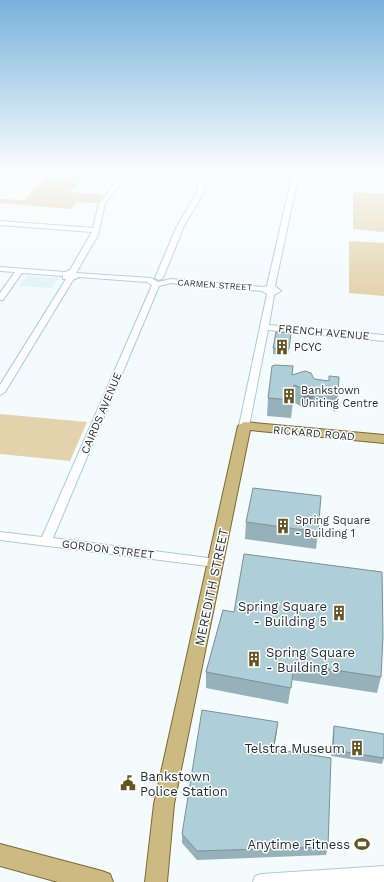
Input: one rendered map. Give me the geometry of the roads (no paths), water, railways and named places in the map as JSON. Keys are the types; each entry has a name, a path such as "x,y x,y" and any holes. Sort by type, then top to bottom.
{"main road":[{"name":"RICKARD ROAD","path":"244,426 384,439"},
{"name":"MEREDITH STREET","path":"156,882 164,804 244,426"},
{"path":"0,855 82,878 102,882"}],"street":[{"path":"0,392 95,235 100,213"},
{"name":"CAIRDS AVENUE","path":"46,541 181,223 188,213"},
{"name":"MEREDITH STREET","path":"244,426 264,327 269,290 287,213"},
{"path":"0,223 96,230"},
{"name":"CARMEN STREET","path":"0,269 269,290"},
{"path":"0,298 20,271"},
{"name":"FRENCH AVENUE","path":"264,327 384,338"},
{"name":"GORDON STREET","path":"0,536 216,562"},
{"path":"261,882 384,874"}],"place":[{"name":"PCYC","path":"282,347"},
{"name":"Bankstown Uniting Centre","path":"289,396"},
{"name":"Spring Square - Building 1","path":"283,526"},
{"name":"Spring Square - Building 5","path":"339,613"},
{"name":"Spring Square - Building 3","path":"254,659"},
{"name":"Telstra Museum","path":"357,748"},
{"name":"Bankstown Police Station","path":"128,783"},
{"name":"Anytime Fitness","path":"362,844"}]}
